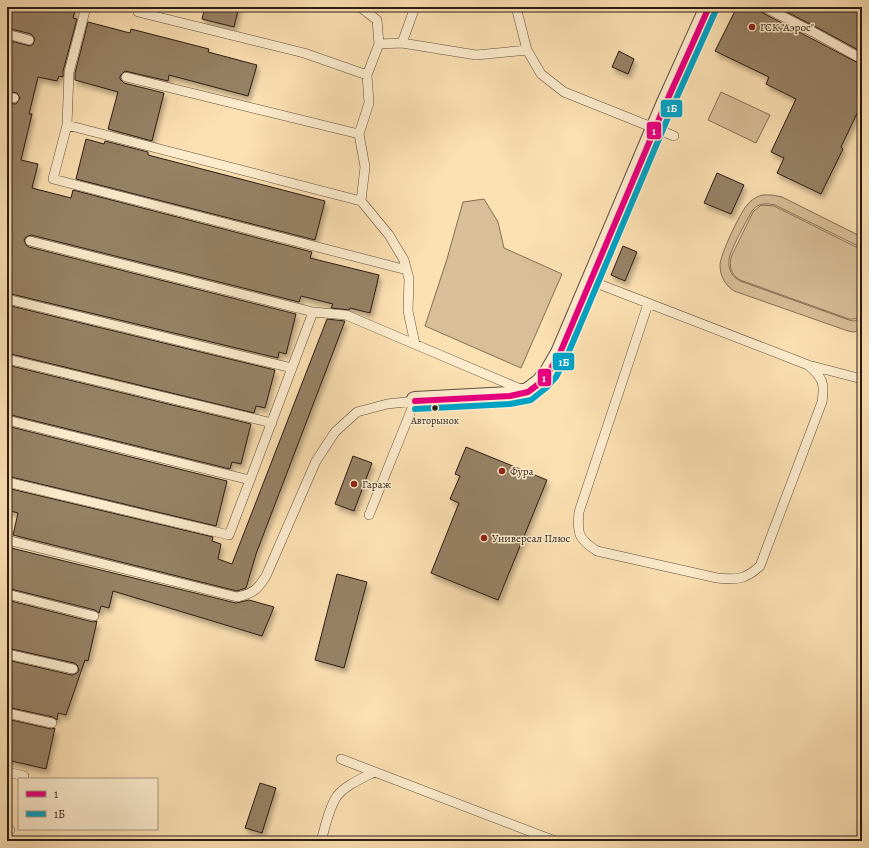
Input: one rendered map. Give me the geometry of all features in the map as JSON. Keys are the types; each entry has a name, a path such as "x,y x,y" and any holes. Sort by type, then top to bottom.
{"street":[{"path":"415,400 510,396 528,392 540,383 549,372 560,353 655,129 709,7"}],"lane":[{"path":"86,7 69,72 67,125 53,179 407,270"},
{"path":"360,7 377,20 379,44 368,74 369,103 359,134 365,167 361,201"},
{"path":"402,43 415,7"},
{"path":"516,7 527,50 541,74 564,92 674,136"},
{"path":"764,7 815,32 862,59"},
{"path":"138,12 304,54 368,74"},
{"path":"7,34 29,40"},
{"path":"379,44 402,43 476,55 527,50"},
{"path":"126,77 359,134"},
{"path":"67,125 361,201 389,235 404,260 409,279 408,311 415,344"},
{"path":"30,241 313,312 346,315 528,392"},
{"path":"590,281 808,365 862,379"},
{"path":"7,299 292,368"},
{"path":"648,304 579,512 577,528 585,543 598,551 717,578 735,580 750,575 760,566 822,402 824,389 820,375 808,365"},
{"path":"7,482 229,535 313,312"},
{"path":"7,359 272,423"},
{"path":"7,540 237,597 250,594 258,588 266,576 316,461 335,432 357,412 387,404 415,400 369,515"},
{"path":"7,420 250,480"},
{"path":"7,594 94,616"},
{"path":"7,654 73,669"},
{"path":"7,714 52,723"},
{"path":"341,759 556,841"},
{"path":"7,772 24,776"},
{"path":"321,841 333,803 337,797 343,790 374,772"}],"shaded area":[{"path":"721,92 770,115 756,143 708,120"},
{"path":"762,195 782,197 862,237 862,248 775,205 762,204 757,206 752,211 732,250 729,263 730,270 733,275 740,281 849,320 854,321 862,318 862,330 854,332 848,331 734,291 726,283 721,273 720,265 731,234 747,205"},
{"path":"484,199 498,222 504,248 562,274 521,368 425,326 447,259 463,202"},
{"path":"761,205 774,206 862,250 861,317 849,319 740,280 732,273 730,262 732,255 753,212"}],"building":[{"path":"7,7 76,7 73,18 77,19 63,71 63,77 59,76 57,81 38,77 29,114 32,114 21,160 38,164 32,188 71,198 73,190 312,252 310,258 379,275 370,313 350,308 349,310 331,308 333,304 301,296 299,302 31,235 26,237 24,240 26,245 29,247 296,314 286,354 279,352 278,358 7,293 7,103 16,104 20,98 17,93 7,91 7,40 30,46 33,44 35,39 31,34 7,28"},
{"path":"205,7 239,7 234,27 202,19"},
{"path":"737,7 758,7 761,12 862,65 862,103 841,147 843,149 821,194 777,173 784,158 771,152 796,99 766,84 769,77 715,51"},
{"path":"777,7 862,7 862,52 818,28"},
{"path":"88,22 130,33 131,29 209,49 208,52 257,65 248,96 169,75 168,81 125,71 120,76 120,79 124,83 164,93 152,141 108,129 118,92 75,80 75,73"},
{"path":"619,51 634,59 628,74 612,67"},
{"path":"86,139 104,144 105,141 148,152 148,155 325,201 315,240 76,179"},
{"path":"717,173 744,185 731,214 704,203"},
{"path":"623,246 637,252 625,281 611,275"},
{"path":"7,305 275,370 265,408 256,406 254,413 7,353"},
{"path":"327,319 345,321 256,554 246,588 237,591 13,535 18,513 7,510 7,488 213,537 212,541 221,544 218,559 232,564"},
{"path":"7,365 251,424 241,464 232,462 230,469 7,414"},
{"path":"7,426 227,481 216,526 7,476"},
{"name":"Универсал Плюс","path":"466,447 547,480 498,600 431,573 459,503 450,499 460,476 455,474"},
{"name":"Гараж","path":"353,456 372,463 354,511 335,504"},
{"path":"7,547 236,603 249,600 274,607 262,636 113,591 109,608 101,606 99,613 95,610 7,588"},
{"path":"337,574 367,582 344,668 315,660"},
{"path":"7,600 93,622 97,621 88,661 85,660 66,715 58,713 57,720 53,717 7,707 7,660 72,675 77,673 79,670 77,665 74,663 7,648"},
{"path":"7,719 51,729 55,728 46,769 7,760"},
{"path":"260,783 276,788 262,833 245,828"}],"transit line":[{"name":"1","path":"415,401 510,396 528,392 540,383 549,372 560,353 665,105 709,7"},
{"name":"1Б","path":"415,409 510,404 531,400 546,388 556,377 567,356 672,108 716,10"}],"place":[{"name":"ГСК \"Аэрос\"","path":"752,27"},
{"name":"Авторынок","path":"435,408"},
{"name":"Фура","path":"502,471"},
{"name":"Гараж","path":"354,484"},
{"name":"Универсал Плюс","path":"484,538"}]}
